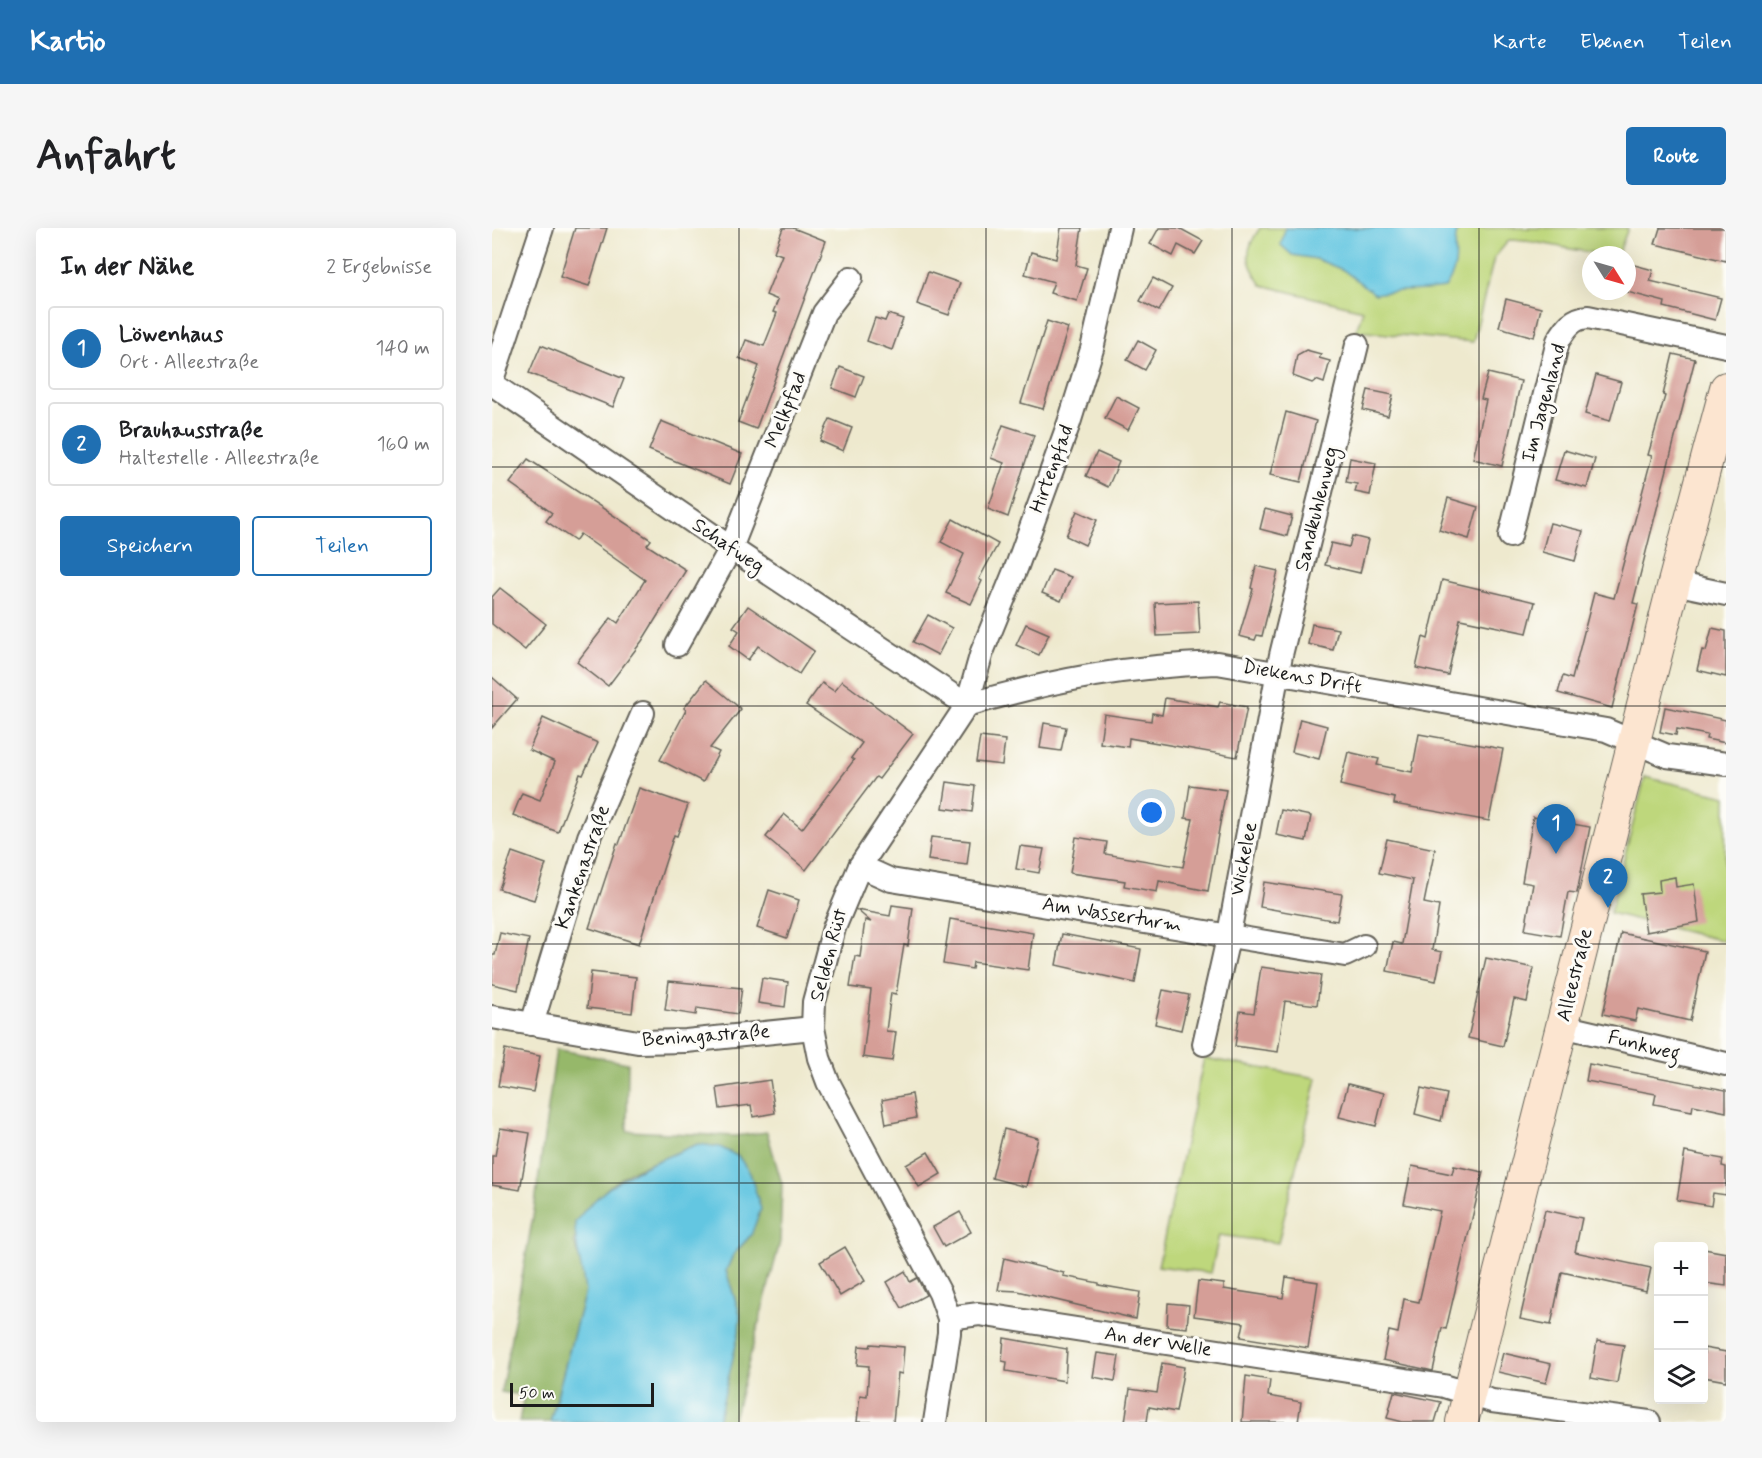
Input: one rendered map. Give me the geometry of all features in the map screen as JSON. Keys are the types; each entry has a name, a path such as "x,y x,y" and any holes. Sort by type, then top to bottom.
{"main road":[{"name":"Alleestraße","path":"1466,1408 1636,743 1674,583 1726,388"}],"street":[{"path":"492,382 542,228"},
{"name":"Hirtenpfad","path":"967,705 982,652 1017,566 1069,423 1092,349 1120,228"},
{"name":"Melkpfad","path":"731,548 824,313 851,278"},
{"name":"Im Jagenland","path":"1510,536 1558,341 1567,327 1578,318 1588,317 1726,346"},
{"name":"Sandkuhlenweg","path":"1278,673 1357,345"},
{"name":"Schafweg","path":"492,382 731,548 967,705"},
{"path":"677,645 731,548"},
{"path":"1674,583 1726,594"},
{"name":"Diekens Drift","path":"967,705 1089,674 1159,665 1217,663 1606,729 1667,756 1726,764"},
{"name":"Wickelee","path":"1204,1044 1229,934 1278,673"},
{"name":"Selden Rüst","path":"949,1318 940,1293 828,1082 819,1058 813,1028 814,1002 834,928 860,866 967,705"},
{"name":"Kankenastraße","path":"532,1024 590,837 644,713"},
{"name":"Am Wasserturm","path":"860,866 891,880 1229,934 1345,955 1364,946"},
{"name":"Beningastraße","path":"492,1017 638,1042 686,1041 813,1028"},
{"name":"Funkweg","path":"1562,1026 1726,1064"},
{"name":"An der Welle","path":"949,1318 979,1314 1406,1380 1466,1408 1492,1401 1649,1422"},
{"path":"935,1422 949,1318"}],"green space":[{"path":"1260,228 1628,228 1621,246 1582,246 1582,251 1536,242 1509,240 1494,258 1473,342 1356,331 1363,310 1262,285 1253,270 1249,257 1255,236"},
{"path":"1645,777 1726,796 1724,941 1610,913"},
{"path":"556,1049 628,1063 627,1131 735,1136 767,1132 782,1184 780,1242 733,1422 718,1422 739,1331 740,1314 726,1271 733,1255 751,1235 739,1157 719,1147 698,1144 630,1172 610,1186 584,1211 574,1242 584,1271 585,1292 550,1422 519,1422 524,1395 501,1392 534,1211"},
{"path":"1204,1058 1317,1078 1278,1243 1219,1235 1211,1273 1158,1266"}],"water":[{"path":"1285,228 1458,228 1454,270 1445,288 1375,294 1343,270 1316,259 1292,255 1281,245"},
{"path":"698,1144 720,1147 739,1157 750,1173 761,1209 751,1235 733,1255 726,1271 740,1314 739,1332 718,1422 550,1422 585,1292 575,1222 601,1194 630,1174"}],"building":[{"path":"575,228 607,228 589,286 560,277"},
{"path":"783,228 793,228 826,241 756,429 738,422 759,366 739,358 746,340 764,346 777,313 773,312 778,300 766,295 782,255 774,252"},
{"path":"1061,228 1082,228 1076,265 1087,268 1077,301 1050,293 1054,282 1025,274 1031,252 1056,259"},
{"path":"1159,228 1179,228 1203,241 1195,254 1178,245 1173,256 1150,244"},
{"path":"1660,228 1726,228 1726,261 1655,244"},
{"path":"1636,265 1653,270 1650,281 1721,298 1715,320 1664,307 1665,302 1636,294"},
{"path":"928,272 960,283 949,315 917,304"},
{"path":"1153,278 1172,288 1159,311 1140,301"},
{"path":"1506,299 1541,308 1534,337 1499,327"},
{"path":"888,314 903,319 892,350 867,341 875,318 885,321"},
{"path":"1047,321 1068,328 1043,409 1021,403"},
{"path":"1138,340 1156,350 1145,370 1127,360"},
{"path":"541,345 624,379 613,407 529,373"},
{"path":"1306,350 1321,354 1319,358 1330,361 1324,383 1316,380 1312,383 1293,376 1297,355"},
{"path":"1673,354 1695,359 1633,603 1638,604 1612,708 1558,693 1563,676 1572,679 1594,593 1614,598 1652,456 1648,455 1665,396 1663,395"},
{"path":"840,367 864,376 856,397 832,388"},
{"path":"1488,373 1521,381 1502,466 1473,459 1486,400 1481,399"},
{"path":"1596,375 1621,382 1610,421 1585,414"},
{"path":"1368,390 1393,395 1388,416 1363,410"},
{"path":"1116,396 1139,408 1128,430 1105,418"},
{"path":"1286,412 1316,421 1301,482 1270,475"},
{"path":"830,419 852,428 843,451 820,441"},
{"path":"661,421 742,454 730,484 649,450"},
{"path":"1003,425 1034,435 1008,517 988,509 1004,463 991,458"},
{"path":"1564,450 1595,459 1587,488 1555,480"},
{"path":"1097,452 1119,462 1108,487 1086,476"},
{"path":"1350,458 1376,463 1370,495 1355,492 1357,484 1346,482"},
{"path":"528,459 651,540 647,545 686,570 642,641 608,686 577,662 611,618 618,623 645,580 580,534 575,541 546,521 552,513 510,483"},
{"path":"1448,498 1478,507 1469,539 1439,530"},
{"path":"1265,509 1292,516 1287,536 1260,529"},
{"path":"1077,511 1097,520 1085,545 1066,536"},
{"path":"953,519 998,544 979,579 982,581 971,604 946,593 964,554 941,542"},
{"path":"1550,523 1583,531 1575,561 1542,552"},
{"path":"1352,536 1368,540 1360,573 1325,565 1331,543 1349,547"},
{"path":"1256,566 1278,571 1262,636 1257,635 1255,640 1239,636 1253,589 1251,588"},
{"path":"1052,570 1071,577 1061,601 1042,593"},
{"path":"1442,580 1535,602 1527,633 1460,619 1448,675 1416,668 1423,637 1428,639"},
{"path":"500,588 546,624 525,650 492,624 492,597"},
{"path":"1198,601 1200,634 1157,636 1155,603"},
{"path":"748,606 814,651 799,674 758,646 748,660 729,646 739,631 733,627"},
{"path":"928,615 952,628 938,655 913,642"},
{"path":"1026,624 1049,634 1039,655 1016,645"},
{"path":"1312,624 1338,629 1333,650 1308,644"},
{"path":"1712,628 1726,631 1726,677 1697,670 1702,650 1706,651"},
{"path":"492,677 517,699 492,728"},
{"path":"706,680 741,709 710,748 719,752 703,782 660,760 686,710 684,708"},
{"path":"842,681 913,734 879,779 876,777 806,870 766,837 784,814 802,829 854,760 851,758 862,743 806,705 822,683 834,691"},
{"path":"1165,698 1218,707 1220,702 1247,707 1237,757 1129,738 1128,747 1100,743 1104,714 1151,721 1152,713 1162,715"},
{"path":"1665,707 1726,720 1726,743 1706,739 1707,735 1677,729 1676,735 1660,732"},
{"path":"543,718 598,743 583,775 580,774 558,832 513,815 522,793 540,800 555,762 529,750"},
{"path":"1300,719 1327,726 1319,759 1292,752"},
{"path":"1044,723 1066,727 1061,751 1040,748"},
{"path":"1419,734 1503,749 1489,821 1394,804 1395,798 1340,785 1348,752 1379,759 1377,765 1412,772"},
{"path":"980,737 1005,740 1002,765 976,762"},
{"path":"947,782 975,786 972,812 943,808"},
{"path":"1190,785 1226,790 1208,891 1159,881 1157,892 1124,886 1125,881 1070,873 1076,837 1107,842 1105,854 1183,867 1193,819 1185,818"},
{"path":"639,788 688,805 677,836 674,835 639,944 589,928 617,843 619,844"},
{"path":"1281,810 1311,816 1306,841 1276,835"},
{"path":"1533,817 1590,827 1577,893 1568,892 1560,936 1525,930 1533,884 1522,882"},
{"path":"931,837 970,841 967,865 928,860"},
{"path":"1387,839 1435,849 1424,903 1439,906 1432,950 1442,952 1436,981 1387,971 1393,942 1402,944 1413,880 1379,873"},
{"path":"1020,846 1044,849 1039,873 1016,869"},
{"path":"512,852 546,864 534,900 499,889"},
{"path":"1675,877 1676,887 1694,884 1699,922 1646,932 1640,894 1660,892 1659,880"},
{"path":"1264,882 1342,894 1337,921 1260,907"},
{"path":"769,890 799,900 787,938 757,928"},
{"path":"892,905 913,908 908,946 904,945 896,994 891,993 886,1031 896,1032 892,1061 863,1057 871,990 850,987 855,956 860,957 865,920 871,922 857,910 890,916"},
{"path":"950,919 1033,933 1028,970 973,962 972,969 943,964"},
{"path":"500,933 529,939 518,990 492,984 492,955 495,955"},
{"path":"1621,933 1705,951 1690,1021 1638,1009 1635,1021 1603,1014"},
{"path":"1062,934 1141,949 1135,983 1056,965"},
{"path":"1486,958 1534,968 1527,1002 1514,999 1503,1046 1468,1038"},
{"path":"1261,967 1321,975 1317,1005 1285,1001 1278,1052 1235,1046 1240,1011 1254,1013"},
{"path":"591,972 636,977 632,1013 587,1008"},
{"path":"762,978 788,982 785,1007 758,1003"},
{"path":"669,981 742,988 738,1014 697,1008 696,1015 665,1010"},
{"path":"1163,990 1189,995 1181,1030 1155,1024"},
{"path":"505,1049 540,1056 533,1092 498,1086"},
{"path":"1589,1064 1726,1090 1726,1112 1693,1105 1692,1111 1654,1104 1656,1094 1586,1081"},
{"path":"770,1080 775,1113 753,1117 751,1105 720,1109 717,1088"},
{"path":"1348,1084 1384,1093 1376,1126 1339,1117"},
{"path":"1421,1088 1447,1094 1441,1121 1415,1114"},
{"path":"912,1094 916,1118 886,1124 882,1100"},
{"path":"500,1128 530,1133 520,1190 492,1185 492,1156 495,1156"},
{"path":"1004,1129 1038,1138 1026,1187 992,1178"},
{"path":"928,1152 941,1174 919,1187 906,1165"},
{"path":"1685,1152 1723,1159 1722,1166 1726,1167 1726,1195 1713,1193 1711,1206 1677,1200"},
{"path":"1412,1166 1452,1174 1454,1166 1483,1172 1446,1329 1442,1328 1433,1371 1383,1360 1389,1331 1398,1333 1404,1299 1419,1302 1440,1211 1404,1204"},
{"path":"1545,1210 1582,1218 1575,1252 1651,1268 1646,1291 1562,1272 1551,1325 1520,1319"},
{"path":"960,1212 971,1232 944,1247 933,1227"},
{"path":"845,1247 865,1281 840,1296 820,1262"},
{"path":"1708,1250 1726,1253 1726,1286 1708,1284"},
{"path":"1004,1258 1064,1273 1063,1276 1099,1283 1099,1285 1140,1292 1136,1319 1018,1291 998,1290"},
{"path":"905,1271 910,1282 917,1278 926,1295 902,1308 887,1282"},
{"path":"1286,1277 1318,1282 1308,1348 1241,1337 1244,1323 1194,1316 1198,1281 1224,1284 1224,1289 1283,1298"},
{"path":"1168,1303 1189,1305 1187,1328 1167,1326"},
{"path":"1004,1338 1067,1349 1065,1381 1006,1371 1007,1362 1002,1361"},
{"path":"1597,1341 1624,1345 1617,1383 1591,1378"},
{"path":"871,1344 904,1347 902,1374 898,1373 893,1422 857,1422 860,1395 867,1396 869,1366 857,1365 859,1346 870,1347"},
{"path":"1708,1349 1726,1352 1726,1381 1708,1378"},
{"path":"1097,1353 1119,1356 1115,1381 1093,1377"},
{"path":"1503,1353 1551,1364 1546,1383 1498,1372"},
{"path":"1162,1363 1184,1367 1176,1412 1149,1407 1147,1422 1125,1422 1130,1389 1157,1393"},
{"path":"1246,1376 1270,1380 1268,1396 1301,1402 1298,1422 1242,1422"},
{"path":"1394,1392 1441,1402 1435,1422 1403,1422 1387,1418"}],"place":[{"name":"Löwenhaus","path":"1556,854"},
{"name":"Brauhausstraße","path":"1608,908"}]}
